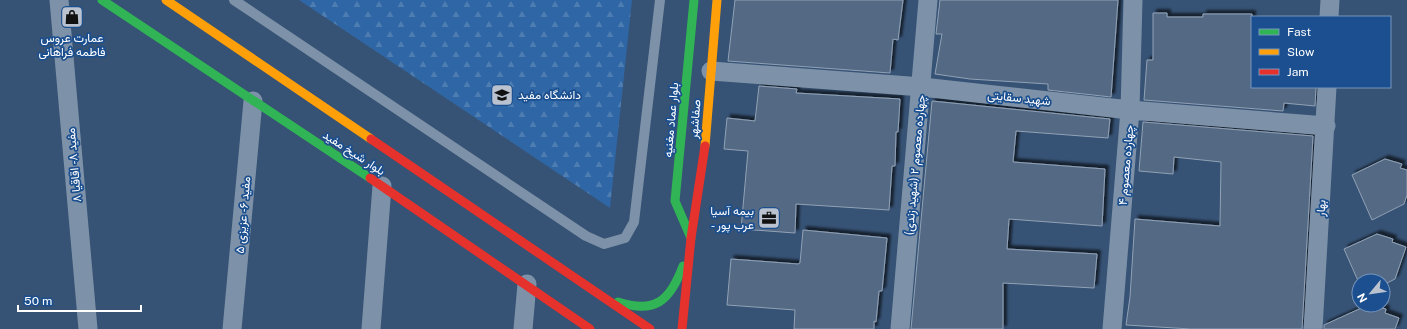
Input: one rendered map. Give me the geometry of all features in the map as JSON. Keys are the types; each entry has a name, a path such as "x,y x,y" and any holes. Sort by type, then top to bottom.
{"street":[{"name":"مفید ۸ - اقاقیا ۸","path":"59,0 88,329"},
{"name":"بلوار شیخ مفید","path":"102,0 382,186 527,284 590,329"},
{"name":"بلوار شیخ مفید","path":"166,0 604,296 650,329"},
{"name":"بلوار عماد مغنیه","path":"691,238 675,201 694,0"},
{"name":"صفاشهر","path":"691,238 704,160 718,0"},
{"name":"چهارده معصوم ۲ (شهید زندی)","path":"900,329 922,87 928,0"},
{"name":"چهارده معصوم ۴","path":"1112,329 1130,110 1133,0"},
{"path":"1329,16 1330,0"},
{"name":"شهید سقایتی","path":"711,71 922,87 1130,110 1326,126"},
{"name":"بهار","path":"1313,329 1326,126 1327,88"},
{"name":"مفید ۶ - عزیزی ۵","path":"232,329 253,101"},
{"path":"371,329 382,186"},
{"path":"604,296 637,308 648,307 661,302 671,291 680,276 691,238"},
{"path":"682,329 691,238"},
{"path":"523,329 527,284"}],"lane":[{"path":"234,0 586,236 604,244 625,238 634,222 660,0"}],"green space":[{"path":"299,0 632,0 610,208"}],"building":[{"path":"735,0 903,0 898,40 893,39 890,73 728,61"},
{"path":"940,0 1118,0 1111,97 1048,90 1048,84 970,79 935,74 942,34 936,34"},
{"path":"1153,13 1167,13 1167,17 1203,17 1203,14 1252,14 1251,88 1316,88 1315,106 1284,103 1283,111 1144,100 1147,60 1153,60"},
{"path":"759,86 797,89 796,93 900,99 898,132 896,132 895,166 892,166 889,210 796,204 795,233 741,229 748,151 724,149 727,118 755,121"},
{"path":"932,101 1110,119 1108,138 1016,131 1013,162 1105,169 1102,226 1009,219 1007,249 1097,254 1094,288 1003,283 1003,329 911,329"},
{"path":"1143,122 1313,136 1302,329 1191,329 1126,325 1130,297 1135,219 1220,226 1221,162 1174,157 1173,174 1139,171"},
{"path":"1385,159 1402,164 1400,168 1407,170 1407,195 1404,204 1372,220 1352,175"},
{"path":"803,230 887,238 882,291 879,291 874,329 794,329 795,310 727,305 731,259 798,264 800,263"},
{"path":"1377,234 1393,239 1392,242 1406,247 1395,279 1391,281 1391,273 1355,273 1344,249"},
{"path":"1351,313 1385,313 1399,318 1395,329 1324,329 1324,325"}],"traffic: fast":[{"path":"102,0 370,178"},
{"path":"691,238 675,201 694,0"},
{"path":"618,302 642,306 660,302 673,288 683,266"}],"traffic: slow":[{"path":"166,0 371,139"},
{"path":"705,146 717,0"}],"traffic: jam":[{"path":"371,139 650,329"},
{"path":"682,329 691,238 705,146"},
{"path":"370,178 590,329"}],"place":[{"name":"عمارت عروس فاطمه فراهانی","path":"72,17"},
{"name":"دانشگاه مفید","path":"502,95"},
{"name":"بیمه آسیا - عرب پور","path":"769,218"}]}
